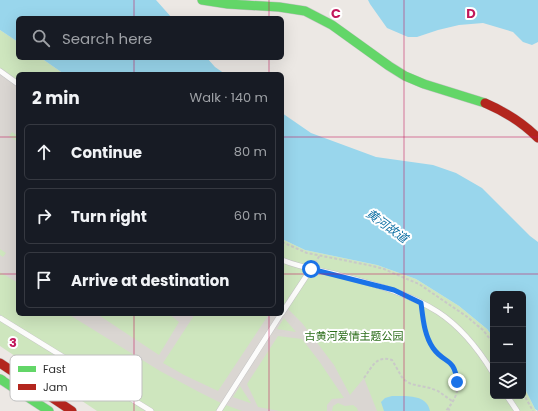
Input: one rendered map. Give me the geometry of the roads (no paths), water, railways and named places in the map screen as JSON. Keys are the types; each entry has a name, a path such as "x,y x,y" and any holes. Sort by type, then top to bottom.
{"street":[{"path":"202,0 217,3 281,8 307,12 336,27 400,74 437,88 479,100 502,109 533,131 538,138"},
{"path":"0,363 10,370"},
{"path":"1,379 10,385"},
{"path":"34,401 49,411"},
{"path":"57,401 72,411"}],"lane":[{"path":"0,71 16,83"},
{"path":"284,261 296,266 394,290 439,312 460,330 484,358 490,368"},
{"path":"284,311 311,269"},
{"path":"219,411 281,316"},
{"path":"0,318 60,355"},
{"path":"509,399 517,411"},
{"path":"135,401 151,411"}],"water":[{"path":"0,0 156,0 170,16 16,16 16,41 0,30"},
{"path":"368,0 538,0 538,42 532,45 523,42 513,32 483,23 459,25 417,37 408,37 387,28"},
{"path":"44,60 209,60 222,72 61,72"},
{"name":"黄河故道","path":"284,114 311,133 376,157 433,165 456,173 482,188 530,236 538,242 538,411 535,409 526,391 526,291 490,291 490,333 459,306 416,279 377,265 305,250 284,240"},
{"path":"392,396 415,397 425,401 430,411 384,411 381,402 385,398"}],"park label":[{"name":"古黄河爱情主题公园","path":"354,336"}]}
